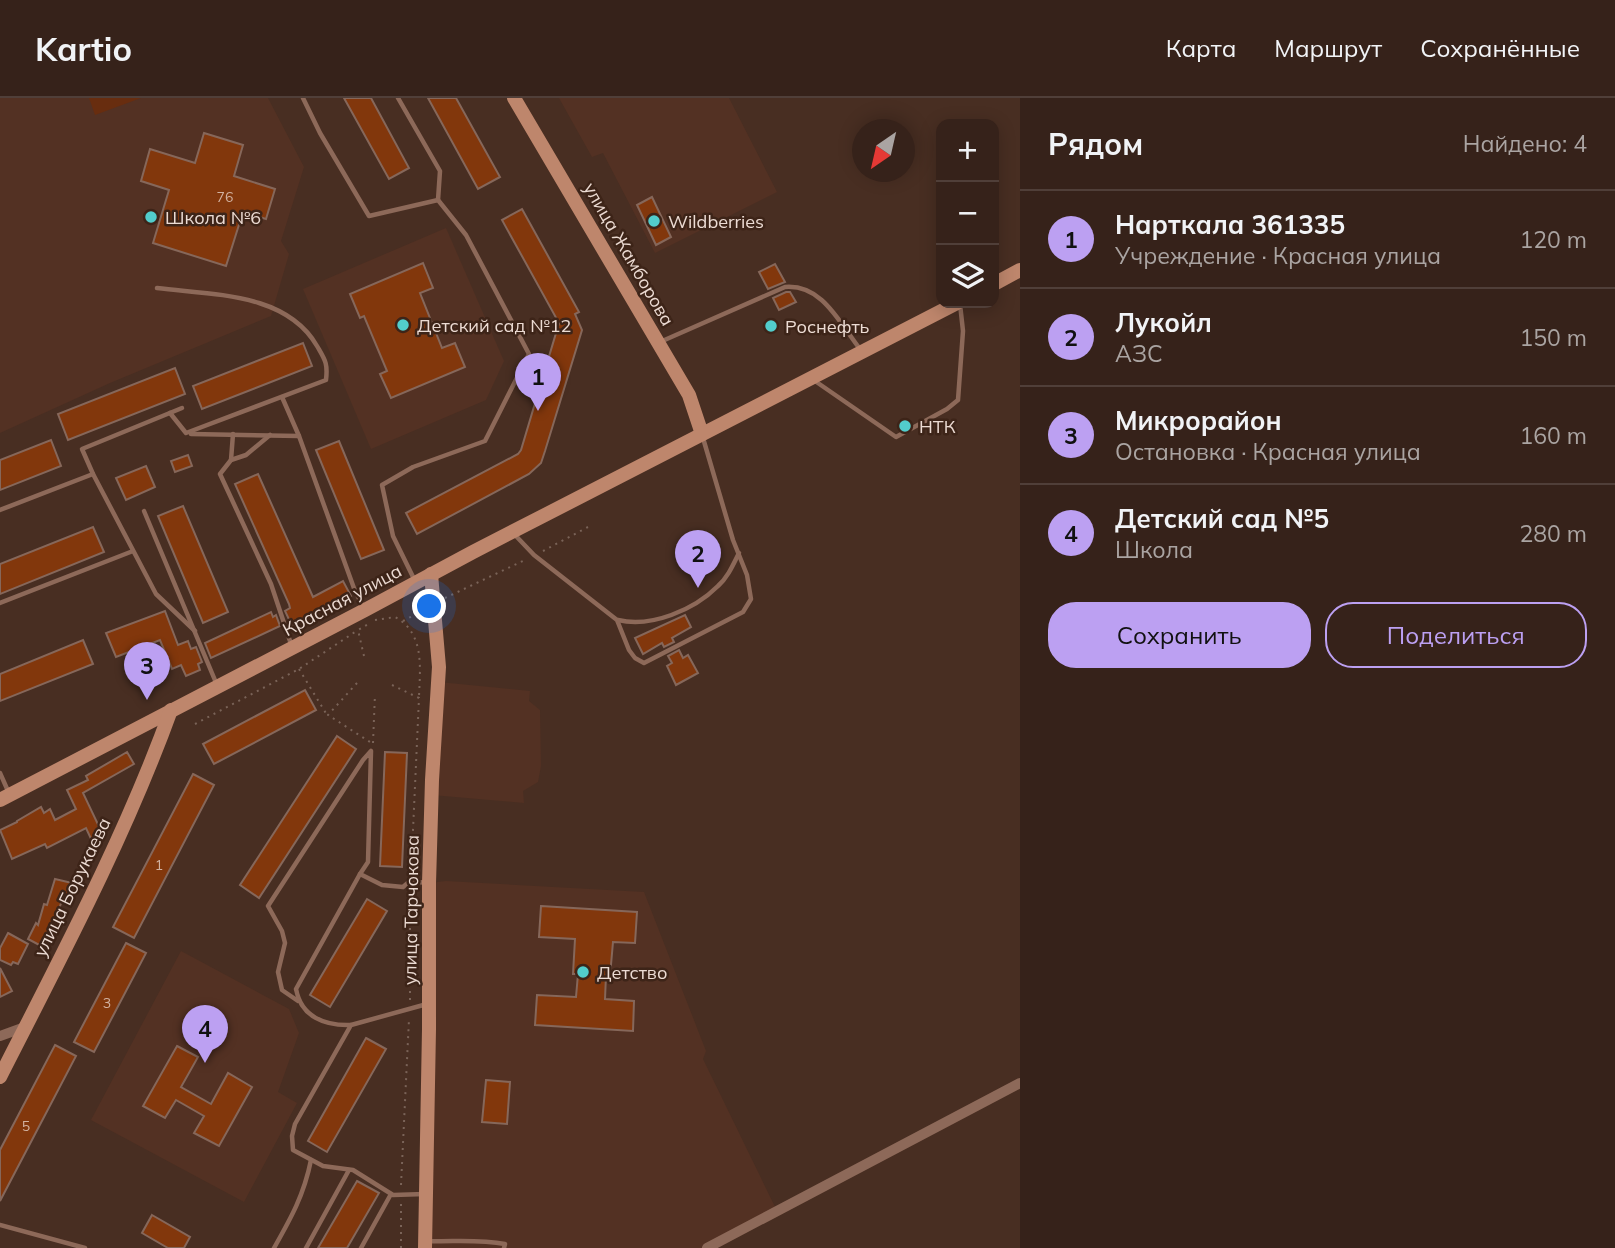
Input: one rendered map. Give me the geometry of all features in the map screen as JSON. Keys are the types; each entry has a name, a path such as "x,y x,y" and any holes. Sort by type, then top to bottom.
{"main road":[{"name":"улица Жамборова","path":"514,98 689,396 702,434"},
{"path":"999,281 1020,270"},
{"name":"Красная улица","path":"5,798 431,574 948,308"},
{"name":"улица Тарчокова","path":"425,1245 429,883 439,667 431,574"},
{"name":"улица Борукаева","path":"0,1077 94,888 142,784 171,710"}],"street":[{"path":"0,1036 25,1027"},
{"path":"707,1248 1020,1083"}],"lane":[{"path":"303,98 320,133 369,216 438,200"},
{"path":"398,98 440,171 438,200 466,235 529,354 485,441 413,467 382,485 393,536 416,582"},
{"path":"658,343 785,287 797,286 824,302 863,352"},
{"path":"157,288 248,299 290,315 312,336 328,365 326,380 186,433"},
{"path":"811,378 896,437 958,400 963,331 959,308"},
{"path":"282,397 299,436 355,591 365,610"},
{"path":"182,408 82,449 156,594 195,631"},
{"path":"170,413 186,433"},
{"path":"186,433 299,436"},
{"path":"231,460 233,434"},
{"path":"617,620 629,650 635,659 644,663 743,612 751,599 747,575 702,434"},
{"path":"270,435 246,454 231,460 220,474 271,584 292,648"},
{"path":"0,510 93,474"},
{"path":"144,512 218,686"},
{"path":"512,532 534,555 617,620 630,623 649,622 696,602 718,587 731,570 738,553"},
{"path":"0,603 133,551"},
{"path":"298,1001 296,989 368,862 372,751"},
{"path":"372,751 363,760 268,906 282,931 285,943 278,972 282,990 316,1019 334,1026 351,1025 429,1003"},
{"path":"0,773 5,798"},
{"path":"360,874 382,885 403,887 410,881 429,883"},
{"path":"351,1025 295,1124 293,1150 323,1166 349,1170 391,1194 426,1194"},
{"path":"274,1248 292,1219 306,1187 311,1160"},
{"path":"306,1248 349,1170"},
{"path":"361,1248 391,1194"},
{"path":"0,1225 85,1248"},
{"path":"425,1245 479,1239 505,1244 505,1248"}],"path":[{"path":"454,593 588,527"},
{"path":"195,724 299,669 358,631 386,617 403,621 416,640 420,653 419,698 410,881 410,1010 401,1248"},
{"path":"358,631 364,656"},
{"path":"299,669 317,702 328,715 373,744"},
{"path":"328,715 357,683"},
{"path":"392,685 419,698"},
{"path":"372,751 375,694"}],"shaded area":[{"name":"Школа №6","path":"0,98 268,98 304,167 281,241 289,254 271,316 110,383 0,433"},
{"path":"89,98 141,98 95,115"},
{"path":"559,98 729,98 777,192 655,253 603,153 592,157"},
{"name":"Детский сад №12","path":"446,228 504,361 486,400 371,449 303,289"},
{"path":"439,682 530,691 529,701 540,710 541,766 538,782 523,791 524,803 432,795"},
{"path":"446,881 644,892 706,1051 703,1059 777,1211 707,1248 425,1248 429,883"},
{"path":"181,951 289,1009 299,1033 278,1092 297,1103 244,1202 91,1120"}],"building":[{"path":"344,98 371,98 409,168 389,179"},
{"path":"428,98 456,98 500,177 478,189"},
{"path":"204,133 243,145 234,176 275,189 266,219 243,212 226,266 153,243 169,190 141,181 150,149 195,163"},
{"name":"Wildberries","path":"652,197 671,237 656,245 637,205"},
{"path":"522,209 579,312 575,314 582,330 545,451 541,463 529,474 417,534 406,513 521,450 559,323 502,220"},
{"path":"423,263 433,288 420,293 442,348 455,343 465,367 391,398 380,374 387,371 364,316 360,318 350,294"},
{"path":"775,264 785,282 768,289 759,272"},
{"path":"790,292 796,302 779,310 773,298"},
{"path":"303,343 312,366 202,409 193,386"},
{"path":"175,368 185,394 68,440 58,414"},
{"path":"51,440 61,466 0,490 0,460"},
{"path":"339,441 384,550 361,559 316,450"},
{"path":"188,455 192,466 175,472 171,461"},
{"path":"146,466 155,487 126,500 116,478"},
{"path":"258,474 313,597 343,581 351,596 292,626 285,611 290,608 289,604 235,484"},
{"path":"183,506 228,612 203,623 158,516"},
{"path":"93,527 104,552 0,594 0,564"},
{"path":"165,611 178,645 188,641 191,649 196,647 202,662 198,664 200,670 186,676 181,665 172,669 160,640 116,657 106,633"},
{"path":"271,612 273,617 276,615 280,626 211,658 205,643"},
{"path":"685,615 691,627 672,638 674,642 664,647 662,643 643,654 635,638"},
{"path":"83,640 93,664 0,701 0,674"},
{"path":"679,650 683,658 688,655 698,673 676,685 667,666 672,663 668,656"},
{"path":"305,690 316,710 214,764 203,744"},
{"path":"337,736 356,749 259,898 240,885"},
{"path":"127,752 134,764 83,793 104,837 93,843 86,828 47,848 45,844 12,859 0,830 41,807 44,813 50,809 55,820 76,809 67,790 88,780 86,776"},
{"path":"385,752 407,753 402,867 380,866"},
{"path":"193,774 214,785 134,938 113,927"},
{"path":"55,879 72,883 68,896 64,895 45,948 28,939 36,923 38,925 44,904 47,905"},
{"path":"367,899 387,911 330,1007 310,995"},
{"path":"541,906 637,912 635,943 613,942 610,976 606,975 605,999 634,1001 633,1031 535,1025 537,995 576,997 578,974 573,974 575,939 539,937"},
{"path":"8,933 28,944 18,964 13,962 11,965 0,960 0,948"},
{"path":"126,943 146,953 94,1052 74,1042"},
{"path":"0,968 12,991 0,997"},
{"path":"366,1038 386,1049 327,1152 308,1141"},
{"path":"55,1045 76,1056 0,1201 0,1150"},
{"path":"177,1046 198,1057 181,1087 211,1104 228,1073 252,1087 219,1146 194,1133 204,1116 176,1100 165,1118 143,1106"},
{"path":"486,1080 510,1082 507,1124 482,1122"},
{"path":"357,1181 379,1193 347,1248 318,1248"},
{"path":"152,1215 190,1237 184,1248 168,1248 142,1233"}],"place":[{"name":"Школа №6","path":"151,217"},
{"name":"Wildberries","path":"654,221"},
{"name":"Детский сад №12","path":"403,325"},
{"name":"Роснефть","path":"771,326"},
{"name":"Нарткала 361335","path":"538,411"},
{"name":"НТК","path":"905,426"},
{"name":"Лукойл","path":"698,588"},
{"name":"Микрорайон","path":"147,700"},
{"name":"Детство","path":"583,972"},
{"name":"Детский сад №5","path":"205,1063"}]}
